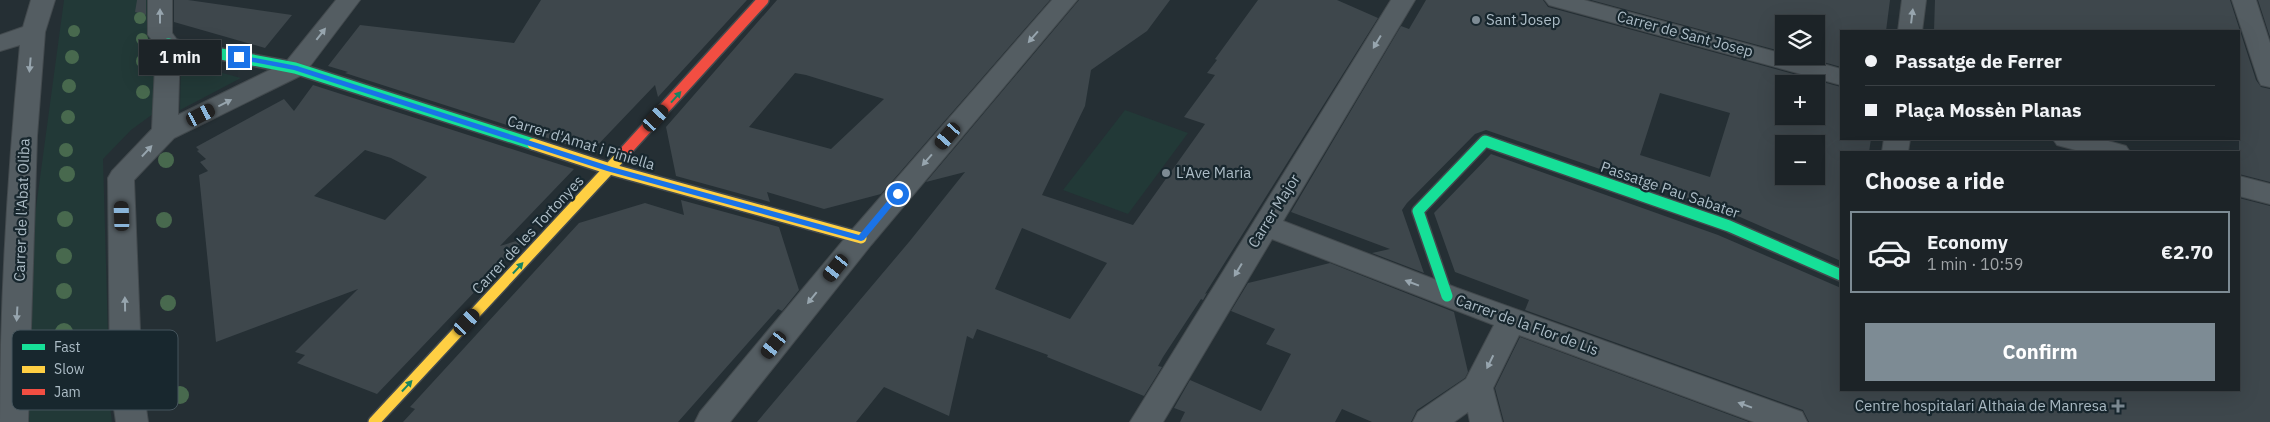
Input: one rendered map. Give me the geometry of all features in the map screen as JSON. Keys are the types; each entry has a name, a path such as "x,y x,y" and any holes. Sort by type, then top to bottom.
{"street":[{"name":"Carrer de l'Abat Oliba","path":"16,330 24,136 33,32 43,0"},
{"path":"160,0 160,35 168,44 165,132"},
{"path":"125,330 121,178 165,132 295,68 348,0"},
{"name":"Carrer de les Tortonyes","path":"374,422 610,170 763,0"},
{"path":"710,422 861,238 1065,0"},
{"name":"Carrer Major","path":"1146,422 1403,0"},
{"name":"Carrer de Sant Josep","path":"1557,0 1592,4 1840,77"},
{"path":"1910,30 1914,0"},
{"path":"2244,0 2270,79"},
{"path":"0,43 33,32"},
{"name":"Carrer d'Amat i Piniella","path":"168,44 295,68 610,170 861,238"},
{"path":"2070,140 2113,151"},
{"name":"Passatge Pau Sabater","path":"1446,296 1418,211 1485,141 1730,226 1840,275"},
{"path":"2240,186 2270,194"},
{"name":"Carrer de la Flor de Lis","path":"1265,225 1446,296 1791,422"},
{"path":"1429,422 1477,388 1512,319"},
{"path":"1477,388 1486,422"}],"green space":[{"path":"64,0 150,0 157,111 131,130 103,159 108,330 32,330 35,215"},
{"path":"181,62 241,78 180,110"},
{"path":"1125,110 1188,133 1128,214 1063,190"},
{"path":"29,410 110,410 112,422 29,422"}],"building":[{"path":"137,0 146,0 146,15 135,12"},
{"path":"174,0 188,0 292,15 265,48 174,22"},
{"path":"541,0 747,0 658,97 655,85 591,152 328,66 360,25 514,43"},
{"path":"777,0 1050,0 881,194 824,209 767,192 770,202 676,176 666,127","holes":["795,73 884,99 831,149 749,127"]},
{"path":"1079,0 1170,0 1147,31 1091,70 1085,106 1042,195 1133,225 1205,124 1184,117 1215,75 1207,73 1217,60 1215,59 1258,0 1337,0 1378,18 1203,300 1201,299 1163,357 1158,366 1162,367 1144,396 1047,357 1048,355 977,329 973,339 967,336 949,416 884,387 856,422 757,422 909,242 965,172 926,182","holes":["1022,228 1107,263 1070,319 995,289"]},
{"path":"1426,0 1543,0 1548,7 1797,75 1775,75 1775,125 1825,125 1825,83 1840,87 1840,140 1871,140 1869,151 1840,151 1840,261 1740,217 1486,130 1475,134 1402,210 1424,273 1372,253 1390,249 1291,212 1401,26 1409,29","holes":["1660,93 1730,113 1710,177 1640,155"]},
{"path":"1591,0 1890,0 1886,30 1840,30 1840,67 1825,62 1825,15 1775,15 1775,50"},
{"path":"1935,0 2230,0 2240,30 1934,30"},
{"path":"2258,0 2270,0 2270,37"},
{"path":"2240,31 2256,80 2261,87 2270,89 2270,182 2240,174"},
{"path":"313,85 574,169 500,246 526,238 377,394 297,363 305,355 295,352 358,289 216,342 199,175 208,171 200,162 206,159 197,151 199,150 196,147 284,99 294,111","holes":["365,150 391,158 427,177 385,220 314,196"]},
{"path":"1491,154 1718,235 1840,288 1840,391 2240,391 2240,198 2270,206 2270,422 1809,422 1803,410 1525,310 1529,300 1455,272 1434,213"},
{"path":"681,200 779,227 799,290 782,311 778,309 678,422 403,422 415,409 410,407 579,223 645,203 684,215"},
{"path":"1330,263 1454,312 1468,372 1465,378 1417,410 1411,422 1372,422 1342,409 1335,422 1180,422 1185,412 1174,408 1190,380 1261,411 1291,354 1266,344 1275,329 1231,311 1248,283"},
{"path":"1520,337 1749,422 1504,422 1495,388"}],"traffic: fast":[{"path":"168,44 295,68 533,144"},
{"path":"1447,296 1418,211 1485,141 1729,226 1840,275"}],"traffic: slow":[{"path":"533,144 610,169 861,238"},
{"path":"374,422 622,155"}],"traffic: jam":[{"path":"622,155 763,0"}],"place":[{"name":"Sant Josep","path":"1476,20"},
{"name":"L'Ave Maria","path":"1166,173"},
{"name":"Centre hospitalari Althaia de Manresa","path":"2118,406"}],"route":[{"path":"239,57 295,68 610,170 861,238 898,194"}]}
